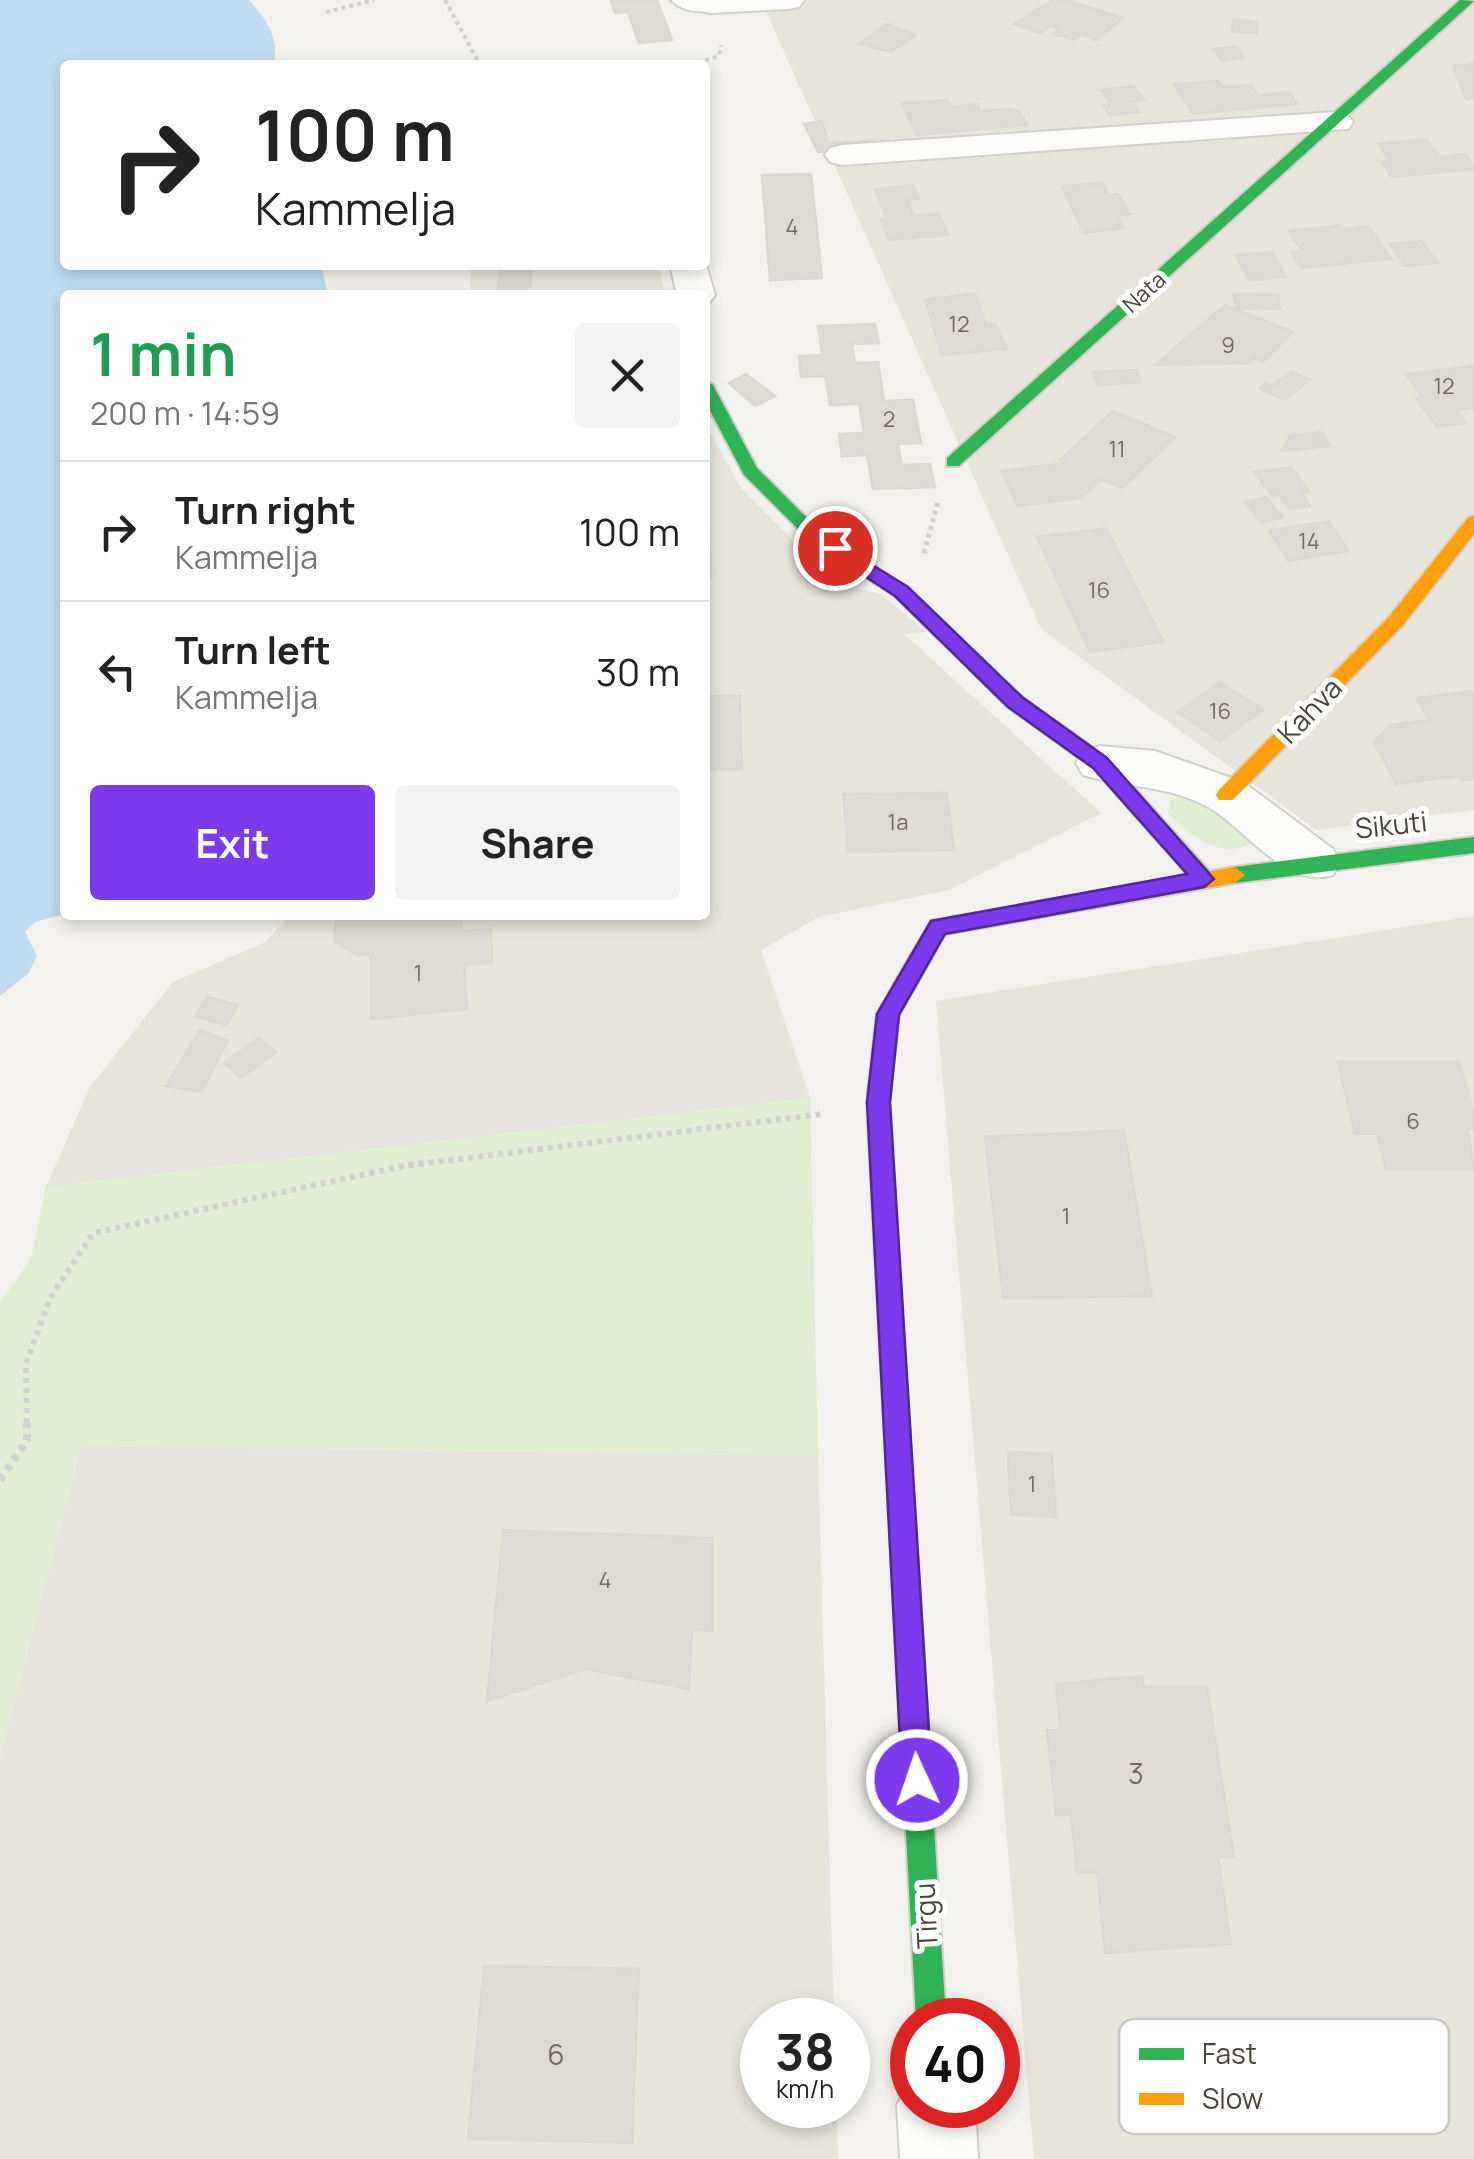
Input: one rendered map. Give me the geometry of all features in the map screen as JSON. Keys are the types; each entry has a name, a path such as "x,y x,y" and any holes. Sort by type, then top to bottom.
{"street":[{"path":"700,1 788,0"},
{"name":"Nata","path":"953,462 1468,0"},
{"path":"842,155 1336,122"},
{"path":"710,395 750,470 814,535 901,592 1015,702 1100,763 1204,879"},
{"name":"Kahva","path":"1226,794 1396,621 1474,522"},
{"path":"1100,763 1155,768 1226,794 1316,862"},
{"name":"Sikuti","path":"938,927 1204,879 1474,845"},
{"name":"Tirgu","path":"930,1998 878,1102 888,1014 938,927"},
{"path":"937,2128 939,2159"}],"path":[{"path":"326,12 374,0"},
{"path":"445,0 477,60"},
{"path":"901,592 922,564 930,524 953,462"},
{"path":"0,1480 27,1440 26,1364 50,1298 93,1232 403,1166 796,1120 878,1102"}],"shaded area":[{"path":"761,0 1474,0 1474,810 1316,830 1041,629"},
{"path":"470,270 660,270 664,290 471,290"},
{"path":"710,432 741,488 820,567 860,589 881,594 926,632 904,634 1101,813 949,890 819,917 761,950 810,1098 46,1187 90,1087 173,982 265,942 285,920 710,920"},
{"path":"1474,916 1474,2159 1034,2159 936,1001"},
{"path":"81,1446 818,1456 833,1998 740,1998 740,2128 837,2128 838,2159 0,2159 0,1756"}],"green space":[{"path":"1181,796 1205,799 1250,831 1250,844 1228,849 1195,837 1168,813 1170,801"},
{"path":"810,1098 818,1456 81,1446 0,1756 0,1303 31,1259 46,1187"}],"water":[{"path":"0,0 249,0 273,38 274,60 60,60 60,270 322,270 327,290 60,290 60,915 35,922 25,932 37,956 28,974 0,996"}],"building":[{"path":"611,0 657,0 672,40 639,43 628,12 615,13"},
{"path":"1053,0 1066,0 1123,18 1097,40 1080,34 1074,40 1054,34 1060,28 1050,26 1041,33 1014,24"},
{"path":"1233,19 1257,22 1257,33 1232,31"},
{"path":"887,24 916,35 891,52 859,44"},
{"path":"1236,47 1244,58 1222,61 1213,49"},
{"path":"1474,64 1474,98 1466,99 1453,66"},
{"path":"1218,81 1223,87 1251,85 1258,95 1289,92 1297,104 1193,114 1174,84"},
{"path":"1133,86 1144,100 1132,102 1139,112 1110,115 1103,105 1111,104 1101,90"},
{"path":"948,100 951,107 977,104 980,111 1011,109 1020,112 1027,125 916,135 902,103"},
{"path":"822,121 828,143 888,140 891,148 818,152 804,124"},
{"path":"1426,139 1440,157 1466,154 1474,169 1392,177 1381,162 1390,161 1378,144"},
{"path":"811,174 822,278 770,280 762,175"},
{"path":"1102,183 1108,195 1118,194 1130,214 1117,216 1124,228 1084,233 1062,186"},
{"path":"913,185 919,199 907,200 914,216 939,214 948,235 889,240 881,219 887,219 875,189"},
{"path":"1341,225 1343,229 1368,226 1392,259 1302,268 1291,252 1302,251 1289,231"},
{"path":"1422,241 1438,263 1405,266 1389,244"},
{"path":"1272,252 1286,277 1249,280 1236,255"},
{"path":"500,270 532,270 530,287 498,287"},
{"path":"975,294 986,325 995,324 1007,349 942,355 925,299"},
{"path":"1233,294 1278,295 1280,309 1237,308"},
{"path":"1225,305 1293,332 1263,362 1254,358 1249,363 1155,365"},
{"path":"875,324 879,343 852,344 855,363 878,362 884,401 913,400 921,443 898,444 902,465 930,464 935,487 873,489 867,455 842,456 839,434 864,433 859,404 830,405 825,376 801,377 799,356 822,355 818,326"},
{"path":"1474,366 1474,408 1456,410 1465,423 1437,427 1416,398 1422,397 1406,374"},
{"path":"1136,370 1141,382 1098,385 1093,372"},
{"path":"1292,371 1310,380 1284,400 1260,388 1266,383 1272,386"},
{"path":"746,374 775,396 755,406 729,383"},
{"path":"1113,411 1175,437 1122,488 1101,479 1081,498 1018,506 1002,471 1065,463 1060,460"},
{"path":"1322,432 1330,446 1281,451 1291,435"},
{"path":"1291,467 1309,492 1301,493 1310,506 1291,509 1279,495 1272,496 1254,472"},
{"path":"1266,497 1283,517 1262,522 1245,502"},
{"path":"1329,521 1349,551 1288,561 1269,531"},
{"path":"1106,528 1163,642 1090,652 1037,537"},
{"path":"1220,682 1263,710 1220,741 1178,712"},
{"path":"1474,691 1474,779 1462,781 1459,776 1396,784 1374,742 1390,725 1429,720 1417,698"},
{"path":"710,696 740,696 742,769 710,770"},
{"path":"947,793 954,850 848,852 843,794"},
{"path":"461,920 462,931 491,929 492,963 464,965 467,1009 371,1019 371,955 357,955 335,942 335,922"},
{"path":"208,997 238,1005 226,1025 195,1016"},
{"path":"200,1030 228,1041 201,1092 166,1086"},
{"path":"259,1038 276,1052 241,1078 224,1063"},
{"path":"1338,1062 1459,1062 1474,1113 1474,1129 1468,1129 1474,1169 1386,1169 1377,1134 1355,1134"},
{"path":"1124,1130 1152,1296 1003,1298 985,1137"},
{"path":"1008,1452 1052,1454 1056,1517 1011,1515"},
{"path":"503,1530 712,1538 712,1631 692,1630 689,1689 586,1669 487,1701"},
{"path":"1142,1676 1144,1687 1207,1687 1234,1857 1218,1857 1231,1944 1105,1953 1097,1872 1077,1872 1071,1815 1056,1815 1047,1730 1060,1730 1056,1684"},
{"path":"484,1966 639,1969 632,2143 468,2139"}],"traffic: fast":[{"path":"953,462 1468,0"},
{"path":"710,395 750,471 814,535 901,592 1015,702 1100,763 1204,879"},
{"path":"1235,875 1474,845"},
{"path":"906,983 888,1014 878,1102 930,1998"}],"traffic: slow":[{"path":"1226,795 1396,621 1474,522"},
{"path":"906,983 938,927 1235,875"}],"route":[{"path":"835,548 901,592 1015,702 1100,763 1204,879 938,927 888,1014 878,1102 917,1780"}]}
